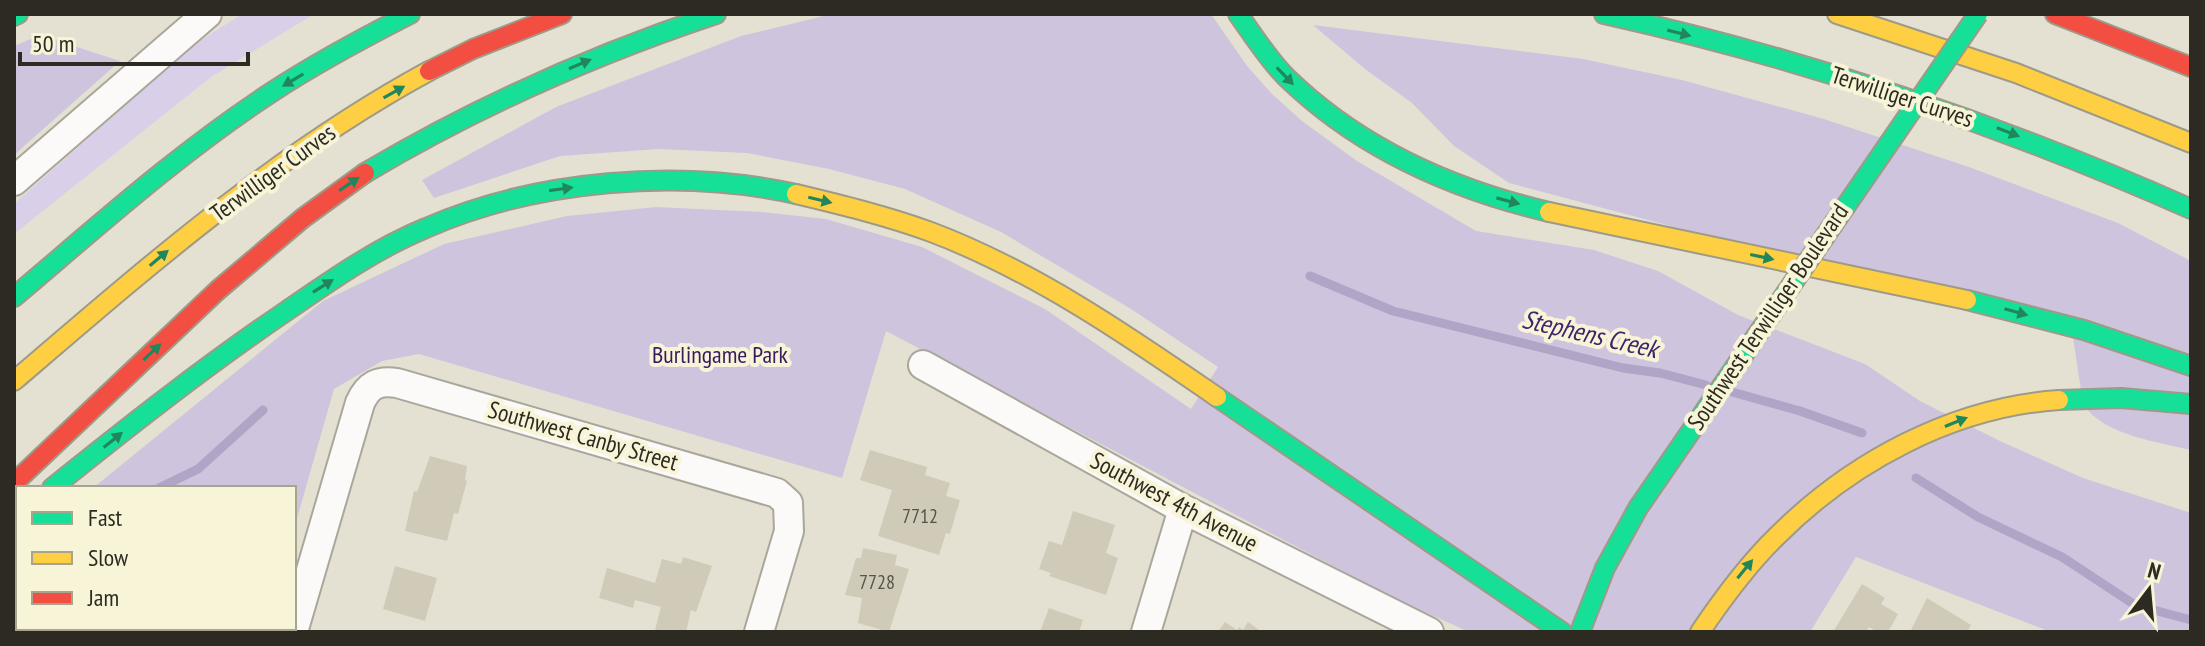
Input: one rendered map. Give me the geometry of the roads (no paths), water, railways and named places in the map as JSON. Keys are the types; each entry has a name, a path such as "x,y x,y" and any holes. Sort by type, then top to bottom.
{"main road":[{"path":"14,297 147,185 271,93 352,44 410,14"},
{"name":"Terwilliger Curves","path":"14,381 167,251 294,153 445,63 562,14"},
{"path":"14,483 261,251 351,182 451,124 530,86 648,35 716,14"},
{"path":"1238,14 1251,37 1279,71 1309,100 1381,152 1447,183 1549,212 2000,307 2156,352 2191,366"},
{"name":"Terwilliger Curves","path":"1604,14 1887,89 2104,170 2191,209"},
{"path":"1837,14 2021,76 2191,143"},
{"name":"Southwest Terwilliger Boulevard","path":"1580,632 1597,581 1630,520 1978,14"},
{"path":"2055,14 2191,67"},
{"path":"55,486 253,333 382,249 462,213 540,192 600,184 678,182 762,188 904,222 943,236 1026,276 1204,388 1562,632"},
{"path":"1700,632 1760,550 1801,511 1849,476 1924,435 1983,411 2032,403 2095,396 2191,404"}],"street":[{"path":"14,181 207,14"},
{"name":"Southwest 4th Avenue","path":"923,365 1392,623 1429,632"},
{"name":"Southwest Canby Street","path":"296,622 360,403 374,384 384,381 777,493 788,503 789,531 759,632"},
{"path":"1146,632 1183,509"}],"waterway":[{"name":"Stephens Creek","path":"1310,276 1393,311 1623,368 1660,373 1706,385"},
{"name":"Stephens Creek","path":"1732,392 1862,433"},
{"path":"163,486 198,469 263,410"},
{"name":"Stephens Creek","path":"1916,478 1978,517 2062,557 2135,605 2191,620"}],"park label":[{"name":"Burlingame Park","path":"720,355"}]}
